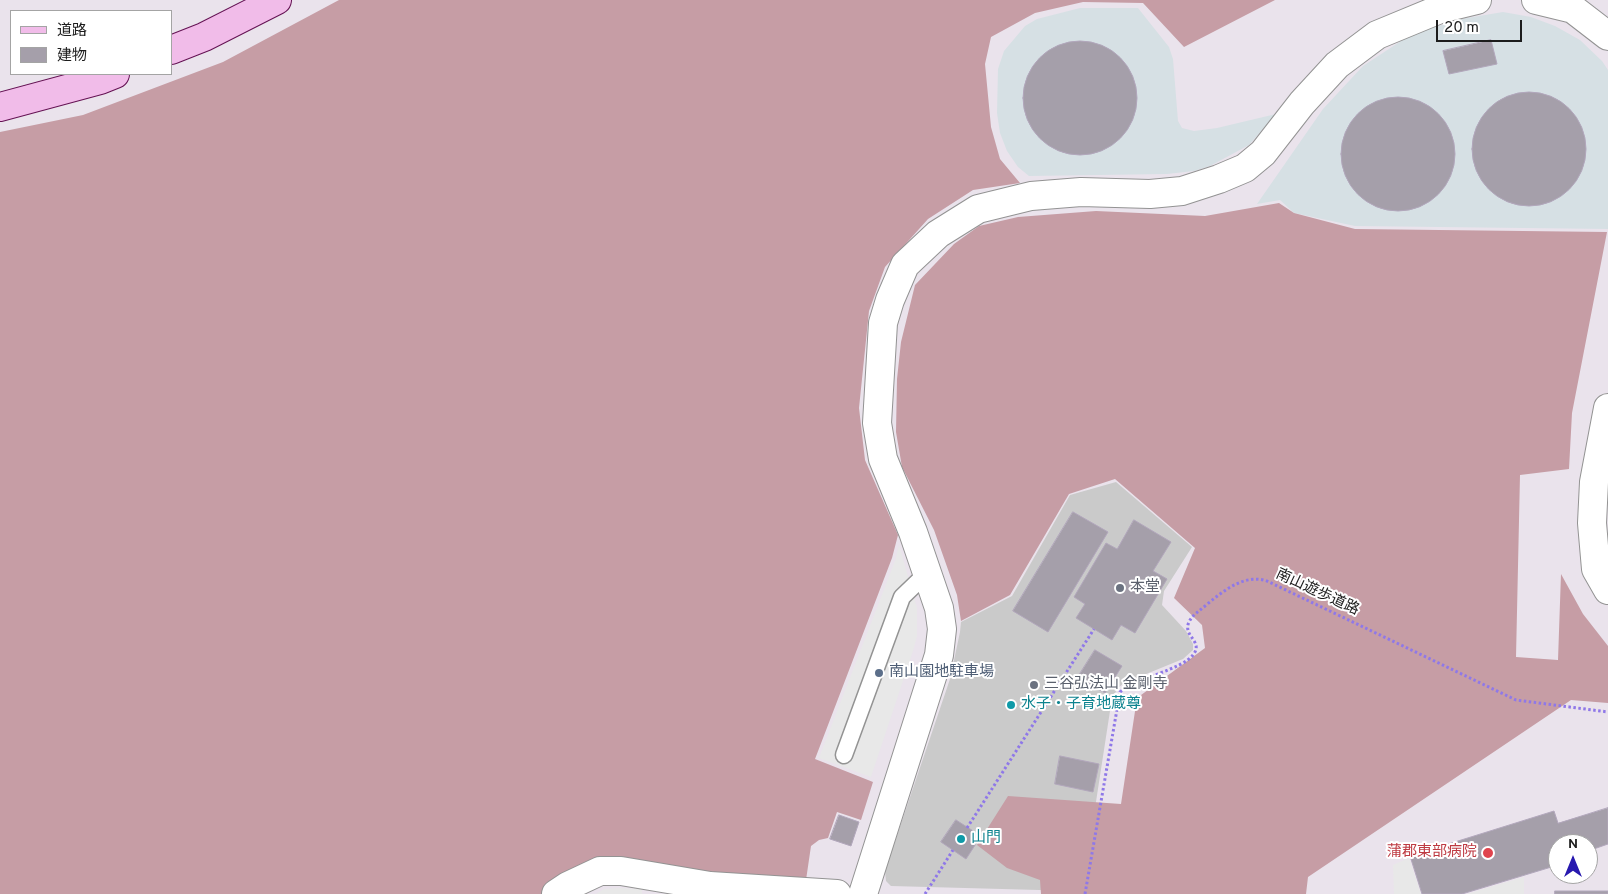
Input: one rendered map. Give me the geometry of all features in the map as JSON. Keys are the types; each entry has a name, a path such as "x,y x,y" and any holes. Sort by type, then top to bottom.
{"street":[{"path":"172,50 204,37 277,0"},
{"path":"863,894 939,655 942,629 939,608 913,532 883,459 877,423 883,323 890,300 905,265 938,234 978,209 1031,196 1082,192 1150,194 1182,190 1219,180 1245,168 1263,154 1302,103 1337,65 1370,40 1440,9 1477,0"},
{"path":"1536,0 1573,10 1608,36"},
{"path":"0,107 112,75"},
{"path":"1608,408 1594,482 1592,523 1596,569 1608,590"},
{"path":"556,894 568,886 600,871 621,871 710,886 837,894"}],"lane":[{"path":"844,755 902,596 927,573"}],"path":[{"name":"南山遊歩道路","path":"1085,894 1120,692 1129,685 1182,664 1192,657 1196,650 1196,645 1187,630 1186,626 1189,620 1244,580 1261,579 1267,581 1516,700 1608,712"},
{"path":"968,828 1094,629"},
{"path":"924,894 953,850"}],"shaded area":[{"path":"339,0 1275,0 1184,47 1143,3 1083,2 1035,13 991,37 985,64 991,127 1000,159 1020,183 973,190 928,219 885,267 869,311 859,408 865,460 898,535 892,558 815,759 873,782 861,820 837,812 828,838 819,840 811,846 806,880 711,872 630,859 596,861 545,894 0,894 0,132 83,115 223,62"},
{"path":"1080,8 1138,8 1169,47 1173,59 1178,121 1182,128 1194,131 1217,128 1276,114 1249,145 1210,166 1194,171 1167,174 1029,176 1018,167 1007,151 1000,133 997,113 998,69 1004,51 1025,26 1037,19"},
{"path":"1503,12 1531,17 1555,26 1580,40 1602,61 1608,70 1608,229 1355,226 1294,213 1280,200 1257,204 1323,109 1363,66 1404,39 1428,29 1461,19"},
{"path":"1279,203 1294,213 1355,229 1607,232 1572,413 1569,469 1520,475 1516,657 1558,660 1561,574 1583,614 1608,646 1608,703 1571,700 1308,877 1306,894 1041,894 1040,880 1007,868 977,845 1008,796 1121,804 1137,698 1205,648 1202,625 1174,598 1195,548 1115,479 1069,494 1010,595 961,621 957,595 934,530 902,467 896,432 897,379 901,342 915,285 954,244 979,226 1018,217 1096,211 1205,216"},
{"name":"三谷弘法山 金剛寺","path":"1116,482 1192,547 1164,591 1162,605 1186,631 1193,644 1193,650 1183,659 1124,683 1118,688 1112,698 1085,873 1076,891 891,886 886,881 885,871 950,679 961,622 1012,596 1070,495"},
{"name":"南山園地駐車場","path":"899,545 917,608 917,636 871,777 819,758 895,561"},
{"path":"1409,858 1421,894 1394,894 1393,865"},
{"path":"1524,877 1524,894 1467,894"},
{"path":"604,889 642,889 642,894 596,894"}],"building":[{"path":"1491,40 1497,64 1449,74 1443,51"},
{"path":"1080,41 1102,45 1120,58 1133,76 1137,98 1133,120 1120,138 1102,151 1080,155 1058,151 1040,138 1027,120 1023,98 1027,76 1040,58 1058,45"},
{"path":"1529,92 1551,96 1569,109 1582,127 1586,149 1582,171 1569,189 1551,202 1529,206 1507,202 1489,189 1476,171 1472,149 1476,127 1489,109 1507,96"},
{"path":"1398,97 1420,101 1438,114 1451,132 1455,154 1451,176 1438,194 1420,207 1398,211 1376,207 1358,194 1345,176 1341,154 1345,132 1358,114 1376,101"},
{"path":"1073,512 1108,532 1048,632 1013,611"},
{"name":"本堂","path":"1134,520 1171,542 1153,571 1167,579 1135,633 1121,625 1112,640 1076,618 1085,604 1074,597 1106,543 1117,549"},
{"path":"1095,650 1122,666 1105,693 1078,677"},
{"path":"1060,756 1099,764 1093,792 1055,784"},
{"name":"蒲郡東部病院","path":"1608,808 1608,844 1598,848 1598,834 1548,834 1548,868 1462,894 1422,894 1410,856 1554,811 1558,823"},
{"path":"839,815 859,822 851,846 830,839"},
{"name":"山門","path":"956,820 981,836 966,859 941,842"},
{"path":"1555,891 1608,891 1608,894 1555,894"}],"place":[{"name":"本堂","path":"1120,588"},
{"name":"南山園地駐車場","path":"879,673"},
{"name":"三谷弘法山 金剛寺","path":"1034,685"},
{"name":"水子・子育地蔵尊","path":"1011,705"},
{"name":"山門","path":"961,839"},
{"name":"蒲郡東部病院","path":"1488,853"}]}
